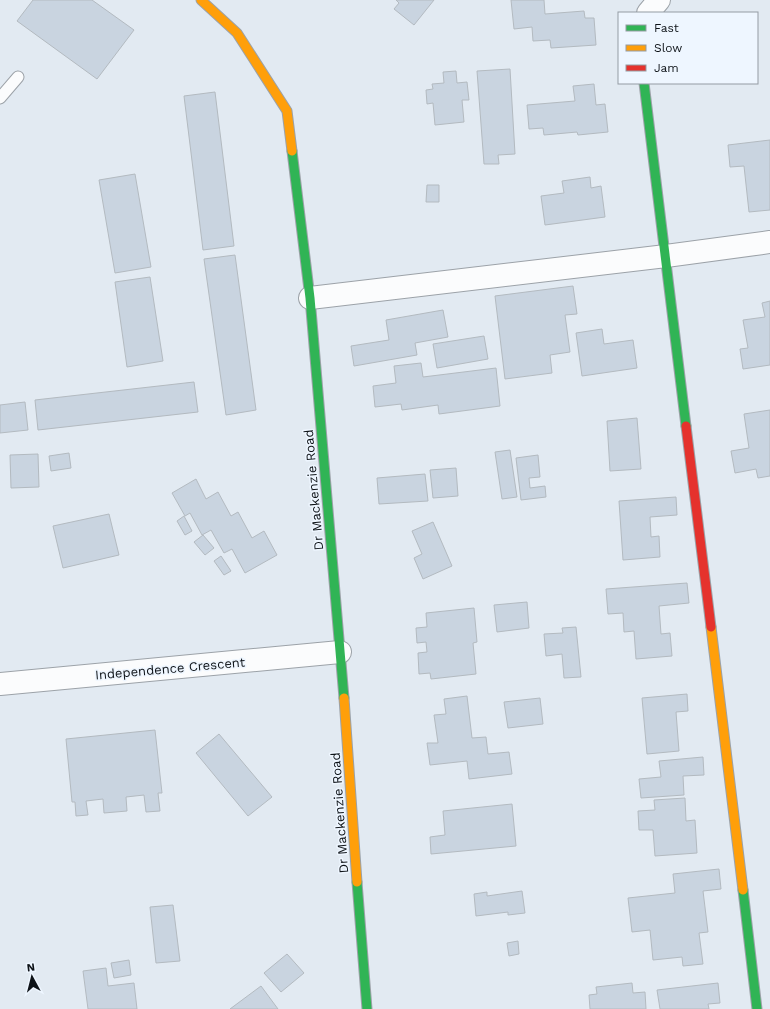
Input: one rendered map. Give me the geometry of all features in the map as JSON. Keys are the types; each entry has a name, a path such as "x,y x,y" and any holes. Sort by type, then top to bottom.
{"street":[{"name":"Dr Mackenzie Road","path":"201,0 237,33 287,111 310,298 340,652 367,1009"},
{"path":"649,12 659,0"},
{"path":"644,84 757,1009"},
{"path":"310,298 666,256 770,242"},
{"name":"Independence Crescent","path":"0,684 340,652"}],"lane":[{"path":"0,98 18,77"}],"building":[{"path":"33,0 92,0 134,30 97,79 17,21"},
{"path":"396,0 434,0 414,25 394,9 399,3"},
{"path":"511,0 544,0 545,14 584,11 585,18 594,18 596,45 551,48 550,40 533,41 532,27 514,29"},
{"path":"510,69 515,154 498,155 499,164 484,164 477,71"},
{"path":"456,71 457,83 467,82 469,100 462,100 464,122 435,125 433,103 427,104 426,90 433,89 432,84 444,83 443,72"},
{"path":"594,84 596,105 605,104 608,132 578,135 577,132 544,135 543,128 529,129 527,105 575,101 573,86"},
{"path":"215,92 234,246 203,250 184,96"},
{"path":"770,140 770,210 749,212 744,166 730,167 728,145"},
{"path":"135,174 151,267 115,273 99,180"},
{"path":"590,177 591,188 601,186 605,217 545,225 541,196 564,193 562,181"},
{"path":"427,185 439,185 439,202 426,202"},
{"path":"235,255 256,410 226,415 204,259"},
{"path":"150,277 163,361 127,367 115,282"},
{"path":"573,286 577,314 565,315 570,352 550,355 552,373 505,379 495,296"},
{"path":"770,301 770,365 743,369 740,349 748,348 743,320 765,317 762,303"},
{"path":"443,310 448,337 415,343 417,355 354,366 351,346 389,340 386,320"},
{"path":"602,329 604,344 633,340 637,368 582,376 576,333"},
{"path":"484,336 488,359 437,368 433,344"},
{"path":"421,363 423,377 496,368 500,406 439,414 438,405 402,410 401,404 375,407 373,386 396,383 394,366"},
{"path":"194,382 198,412 38,430 35,400"},
{"path":"25,402 28,430 0,433 0,405"},
{"path":"770,410 770,476 758,478 756,469 735,473 731,451 749,448 744,414"},
{"path":"637,418 641,469 610,471 607,421"},
{"path":"510,450 517,497 502,499 495,452"},
{"path":"69,453 71,468 51,471 49,456"},
{"path":"38,454 39,487 11,488 10,455"},
{"path":"538,455 540,477 529,478 530,488 545,486 546,497 521,500 516,458"},
{"path":"456,468 458,496 433,498 430,470"},
{"path":"425,474 428,501 379,504 377,478"},
{"path":"196,479 206,499 218,492 231,516 238,512 252,538 264,531 277,555 245,573 232,549 224,553 211,530 202,535 190,513 185,516 172,493"},
{"path":"676,497 677,515 650,517 651,537 659,536 660,557 623,560 619,501"},
{"path":"109,514 119,555 63,568 53,526"},
{"path":"184,516 192,531 185,535 177,521"},
{"path":"433,522 452,566 423,579 414,558 422,554 412,531"},
{"path":"203,535 214,548 205,555 194,542"},
{"path":"221,556 231,571 224,575 214,561"},
{"path":"687,583 689,603 659,606 661,634 670,633 672,656 636,659 634,631 624,632 623,613 608,614 606,589"},
{"path":"527,602 529,628 497,632 494,605"},
{"path":"474,608 477,642 473,643 476,674 431,679 430,673 419,674 418,653 427,652 426,642 417,643 416,628 427,627 426,613"},
{"path":"576,627 581,677 564,678 562,654 546,656 544,634 563,633 562,628"},
{"path":"687,694 688,711 676,712 679,751 647,754 642,698"},
{"path":"467,696 472,738 486,737 488,754 509,752 512,774 469,779 467,761 430,765 427,743 438,743 434,715 446,714 444,699"},
{"path":"540,698 543,724 508,728 504,702"},
{"path":"155,730 162,793 158,793 160,811 146,812 144,795 126,797 127,811 104,813 103,799 86,801 88,815 76,816 75,802 72,802 66,739"},
{"path":"219,734 272,797 248,816 196,753"},
{"path":"703,757 704,775 683,776 684,795 641,798 639,779 661,777 659,761"},
{"path":"685,798 686,821 695,820 697,853 655,856 653,830 639,830 638,811 655,810 654,800"},
{"path":"512,804 516,846 431,854 430,837 445,835 443,811"},
{"path":"719,869 721,889 703,891 708,932 699,933 703,964 683,966 682,957 653,960 650,930 632,932 628,898 675,893 673,874"},
{"path":"522,891 525,913 508,915 508,912 476,916 474,894 487,892 487,896"},
{"path":"173,905 180,961 156,963 150,907"},
{"path":"518,941 519,954 509,956 507,943"},
{"path":"287,954 304,973 281,992 264,973"},
{"path":"129,960 131,975 114,978 111,963"},
{"path":"106,968 108,986 134,983 137,1009 88,1009 83,971"},
{"path":"632,983 633,993 645,992 646,1009 590,1009 589,995 597,994 596,987"},
{"path":"718,983 720,1003 708,1004 709,1009 660,1009 657,990"},
{"path":"261,986 278,1009 230,1009"}],"traffic: fast":[{"path":"644,84 686,426"},
{"path":"292,151 310,298 344,698"},
{"path":"357,882 367,1009"},
{"path":"743,890 757,1009"}],"traffic: slow":[{"path":"201,0 237,33 287,111 292,151"},
{"path":"711,627 743,890"},
{"path":"344,698 357,882"}],"traffic: jam":[{"path":"686,426 711,627"}]}
